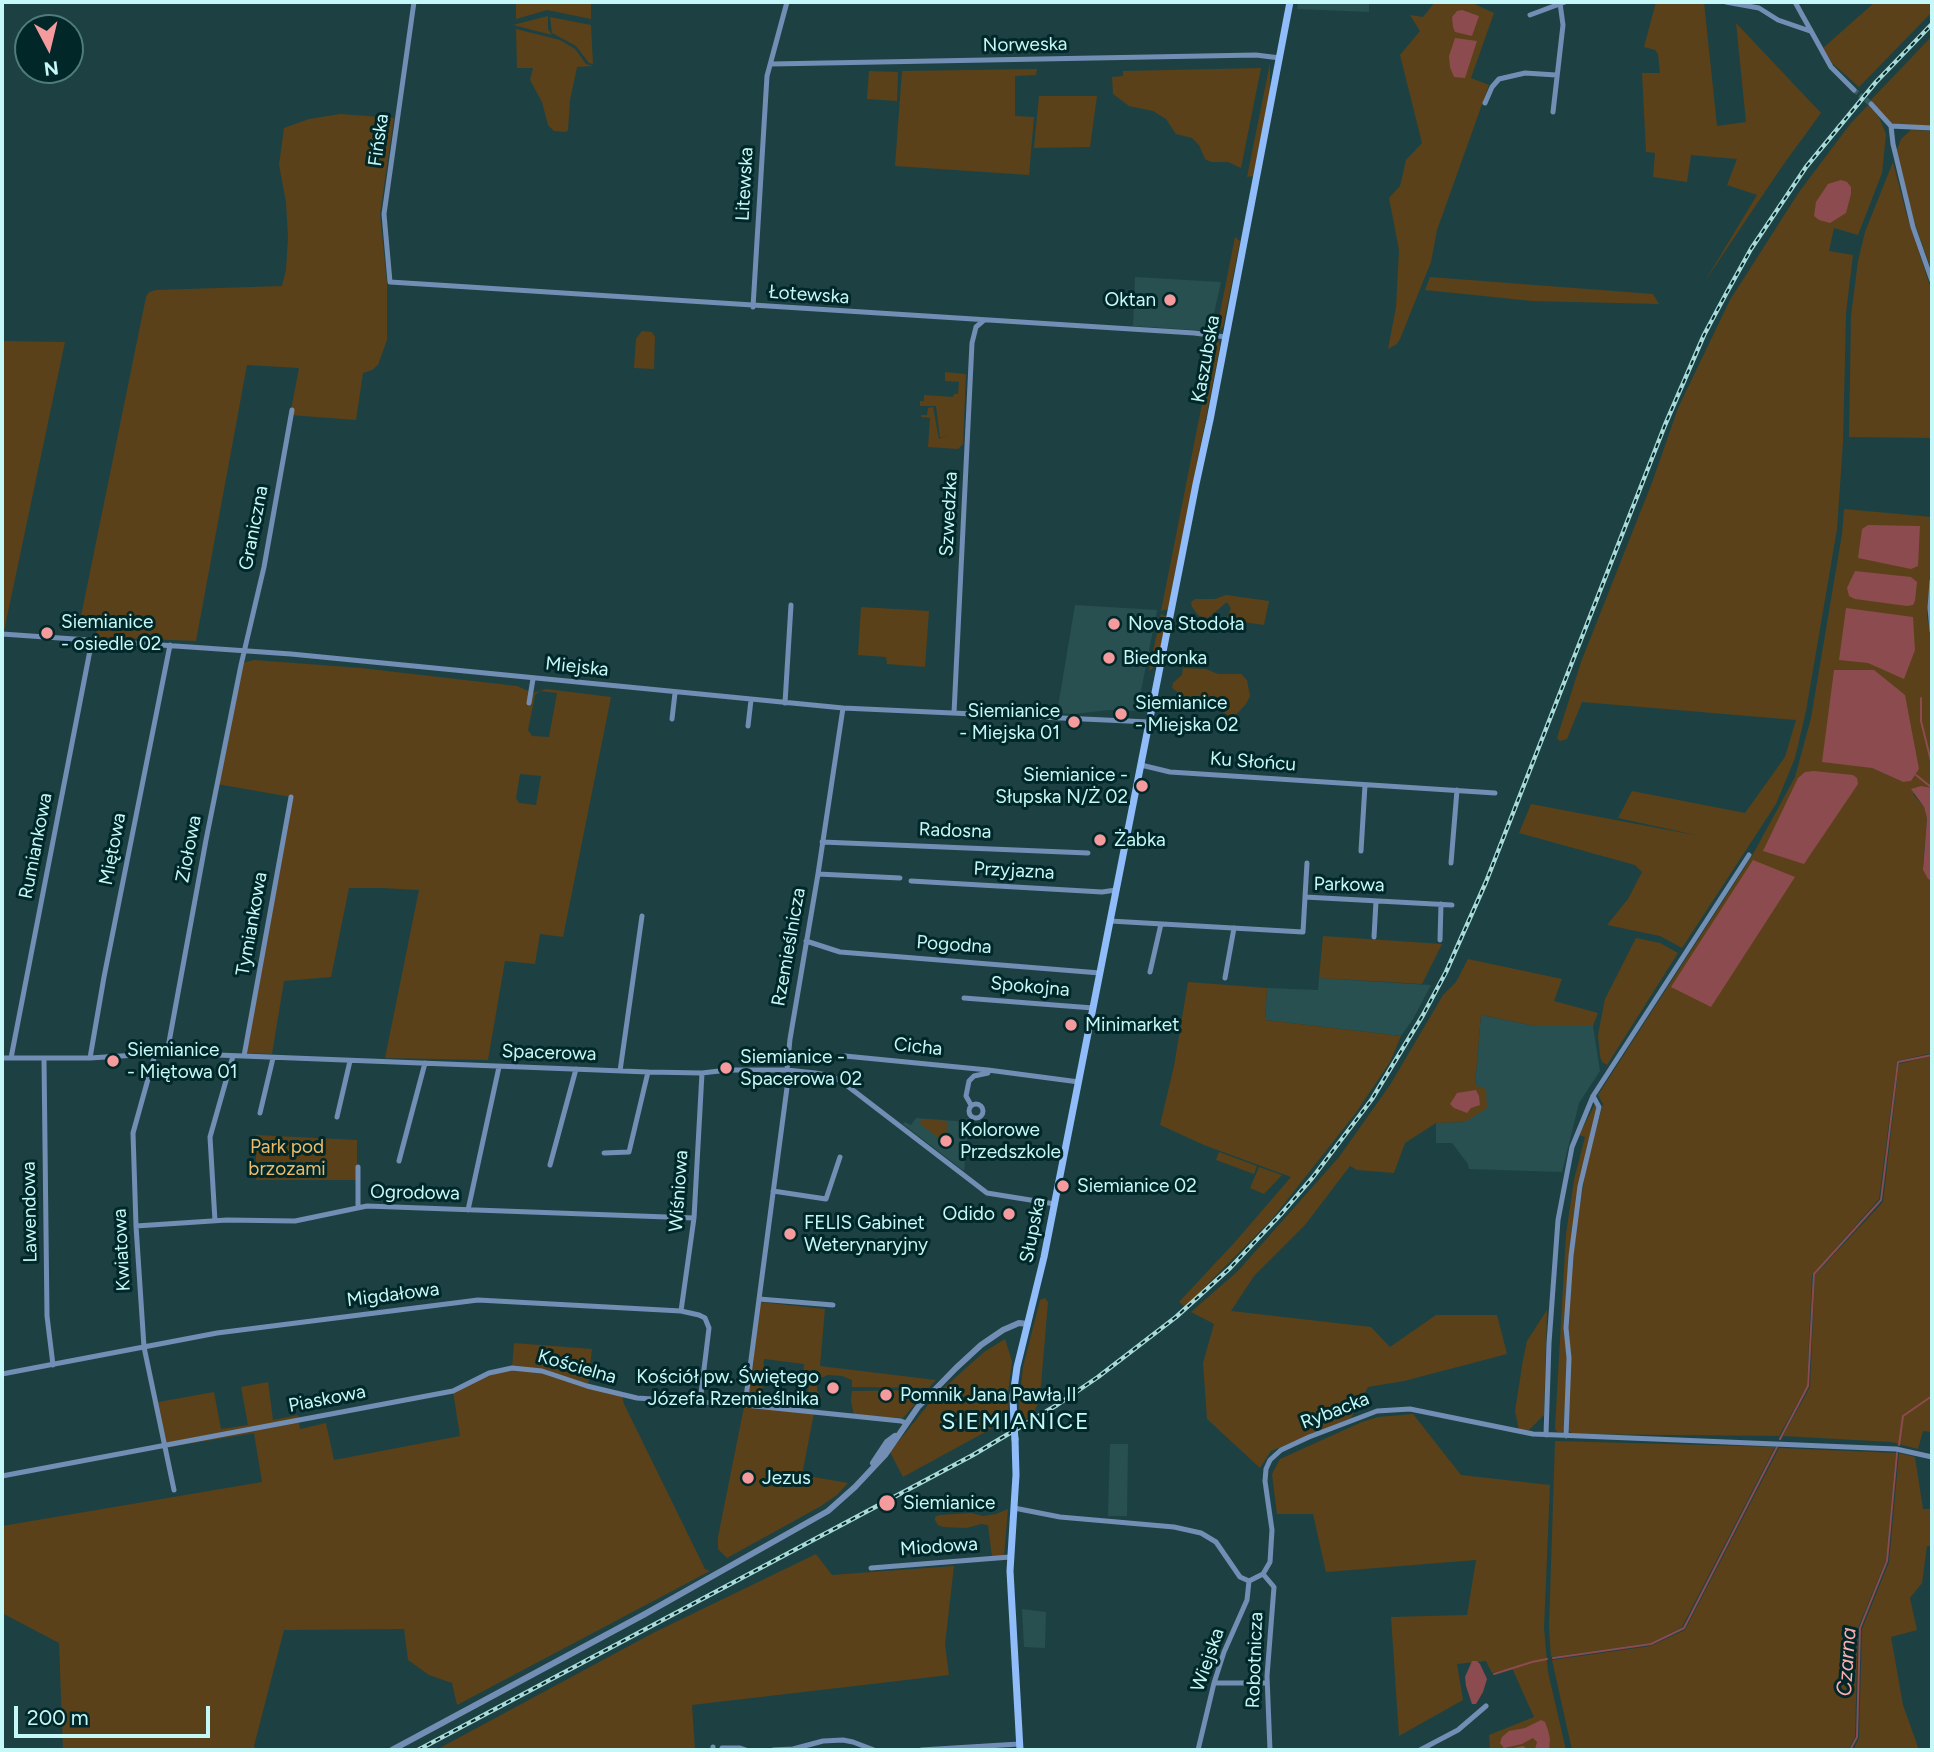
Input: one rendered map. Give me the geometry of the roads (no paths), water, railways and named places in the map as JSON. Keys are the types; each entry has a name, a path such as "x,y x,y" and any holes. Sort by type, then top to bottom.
{"main road":[{"name":"Kaszubska","path":"1149,722 1290,2"},
{"name":"Słupska","path":"1019,1747 1010,1557 1016,1475 1015,1375 1055,1204 1149,722"}],"street":[{"name":"Fińska","path":"390,282 384,214 414,2"},
{"name":"Litewska","path":"753,307 767,76 787,2"},
{"path":"1726,2 1759,8 1778,20 1810,31"},
{"path":"1795,2 1830,67 1854,90"},
{"path":"1530,15 1563,3 1553,112"},
{"name":"Norweska","path":"771,64 1256,55 1280,58"},
{"path":"1485,103 1499,79 1525,73 1556,75"},
{"path":"1871,104 1891,126 1913,227 1932,281"},
{"path":"1891,126 1932,128"},
{"name":"Łotewska","path":"390,282 1226,337"},
{"name":"Szwedzka","path":"954,713 972,343 976,327 984,321"},
{"name":"Graniczna","path":"243,651 264,567 292,410"},
{"path":"1932,581 1932,631"},
{"path":"785,703 791,605"},
{"name":"Miejska","path":"2,634 243,651 843,708 1149,722"},
{"name":"Rumiankowa","path":"10,1058 92,640"},
{"name":"Miętowa","path":"90,1058 170,645"},
{"name":"Ziołowa","path":"167,1053 243,651"},
{"path":"528,703 533,679"},
{"path":"672,719 675,692"},
{"path":"748,726 751,700"},
{"name":"Rzemieślnicza","path":"745,1405 788,1080 787,1070 843,708"},
{"name":"Ku Słońcu","path":"1141,765 1170,772 1495,793"},
{"path":"1361,851 1365,785"},
{"path":"1451,863 1457,790"},
{"name":"Tymiankowa","path":"244,1056 291,797"},
{"name":"Radosna","path":"822,842 1088,853"},
{"path":"1749,855 1593,1096 1572,1147 1558,1220 1546,1435 1896,1449 1932,1457"},
{"path":"1305,897 1307,863"},
{"path":"818,874 900,878"},
{"name":"Przyjazna","path":"911,881 1102,892 1116,890"},
{"name":"Parkowa","path":"1110,921 1303,932 1305,897 1452,905"},
{"path":"1374,937 1376,901"},
{"path":"1440,940 1441,904"},
{"path":"620,1071 642,915"},
{"path":"1150,972 1161,924"},
{"path":"1225,978 1234,928"},
{"name":"Pogodna","path":"806,941 840,952 1100,973"},
{"name":"Spokojna","path":"964,998 1093,1008"},
{"name":"Spacerowa","path":"2,1058 90,1058 167,1053 649,1072 787,1070 828,1075 841,1081 987,1193 1055,1204"},
{"name":"Kwiatowa","path":"155,1054 133,1133 144,1347 166,1445"},
{"path":"215,1221 210,1137 233,1056"},
{"name":"Cicha","path":"845,1056 1079,1082"},
{"path":"260,1113 274,1058"},
{"name":"Lawendowa","path":"44,1059 47,1316 53,1365"},
{"path":"337,1117 350,1061"},
{"path":"399,1161 425,1063"},
{"path":"468,1210 499,1067"},
{"path":"550,1166 576,1069"},
{"path":"971,1105 966,1096 969,1081 974,1076 988,1073 988,1070"},
{"path":"604,1153 629,1152 649,1072"},
{"name":"Wiśniowa","path":"681,1311 694,1218 702,1073"},
{"path":"1566,1436 1569,1358 1566,1328 1571,1256 1580,1186 1599,1107 1593,1096"},
{"path":"773,1191 826,1199 840,1157"},
{"path":"358,1167 358,1208"},
{"name":"Ogrodowa","path":"136,1226 215,1221 295,1221 367,1206 694,1218"},
{"path":"759,1299 833,1305"},
{"name":"Migdałowa","path":"2,1374 217,1333 478,1300 681,1311 705,1318 709,1328 699,1402"},
{"path":"392,1750 808,1524 843,1499 892,1446 906,1423 940,1382 981,1345 1013,1325 1028,1324"},
{"name":"Kościelna","path":"489,1373 512,1368 542,1371 622,1396 745,1405 906,1423"},
{"name":"Piaskowa","path":"2,1476 453,1391 489,1373"},
{"name":"Rybacka","path":"1263,1574 1270,1562 1272,1543 1266,1469 1273,1456 1291,1446 1364,1415 1400,1408 1520,1433 1546,1435"},
{"path":"166,1445 174,1490"},
{"path":"1014,1508 1060,1517 1174,1527 1201,1533 1216,1542 1240,1577 1249,1581 1263,1574"},
{"name":"Miodowa","path":"870,1568 1010,1557"},
{"name":"Robotnicza","path":"1263,1574 1274,1587 1267,1684 1270,1750"},
{"name":"Wiejska","path":"1198,1750 1214,1683 1224,1652 1247,1600 1249,1581"},
{"path":"1214,1683 1267,1684"},
{"path":"1420,1750 1458,1730 1486,1706"},
{"path":"773,1750 843,1740 874,1750"},
{"path":"922,1750 1019,1747"},
{"path":"722,1748 746,1750"}],"waterway":[{"name":"Czarna","path":"1921,698 1921,721 1932,765"},
{"path":"1916,775 1931,787"},
{"path":"1780,1439 1808,1386 1814,1274 1881,1200 1898,1062 1932,1055"},
{"name":"Czarna","path":"1899,1445 1903,1416 1932,1396"},
{"path":"1553,1658 1651,1644 1684,1628 1777,1447"},
{"name":"Czarna","path":"1850,1750 1857,1737 1860,1628 1887,1561 1897,1453"},
{"path":"1494,1674 1547,1659"}],"tunnel":[{"path":"1854,90 1871,104"}],"railway":[{"path":"418,1750 973,1455 1057,1405 1176,1317 1230,1268 1281,1214 1313,1177 1372,1099 1446,972 1486,882 1665,425 1704,335 1727,292 1751,249 1806,167 1876,82 1932,24"}],"place":[{"name":"Oktan","path":"1170,300"},
{"name":"Nova Stodoła","path":"1114,624"},
{"name":"Siemianice - osiedle 02","path":"47,633"},
{"name":"Biedronka","path":"1109,658"},
{"name":"Siemianice - Miejska 02","path":"1121,714"},
{"name":"Siemianice - Miejska 01","path":"1074,722"},
{"name":"Siemianice - Słupska N/Ż 02","path":"1142,786"},
{"name":"Żabka","path":"1100,840"},
{"name":"Minimarket","path":"1071,1025"},
{"name":"Siemianice - Miętowa 01","path":"113,1061"},
{"name":"Siemianice - Spacerowa 02","path":"726,1068"},
{"name":"Kolorowe Przedszkole","path":"946,1141"},
{"name":"Siemianice 02","path":"1063,1186"},
{"name":"Odido","path":"1009,1214"},
{"name":"FELIS Gabinet Weterynaryjny","path":"790,1234"},
{"name":"Kościół pw. Świętego Józefa Rzemieślnika","path":"833,1388"},
{"name":"Pomnik Jana Pawła II","path":"886,1395"},
{"name":"Jezus","path":"748,1478"},
{"name":"Siemianice","path":"887,1503"}],"district":[{"name":"SIEMIANICE","path":"1016,1422"}],"park label":[{"name":"Park pod brzozami","path":"287,1158"}]}
